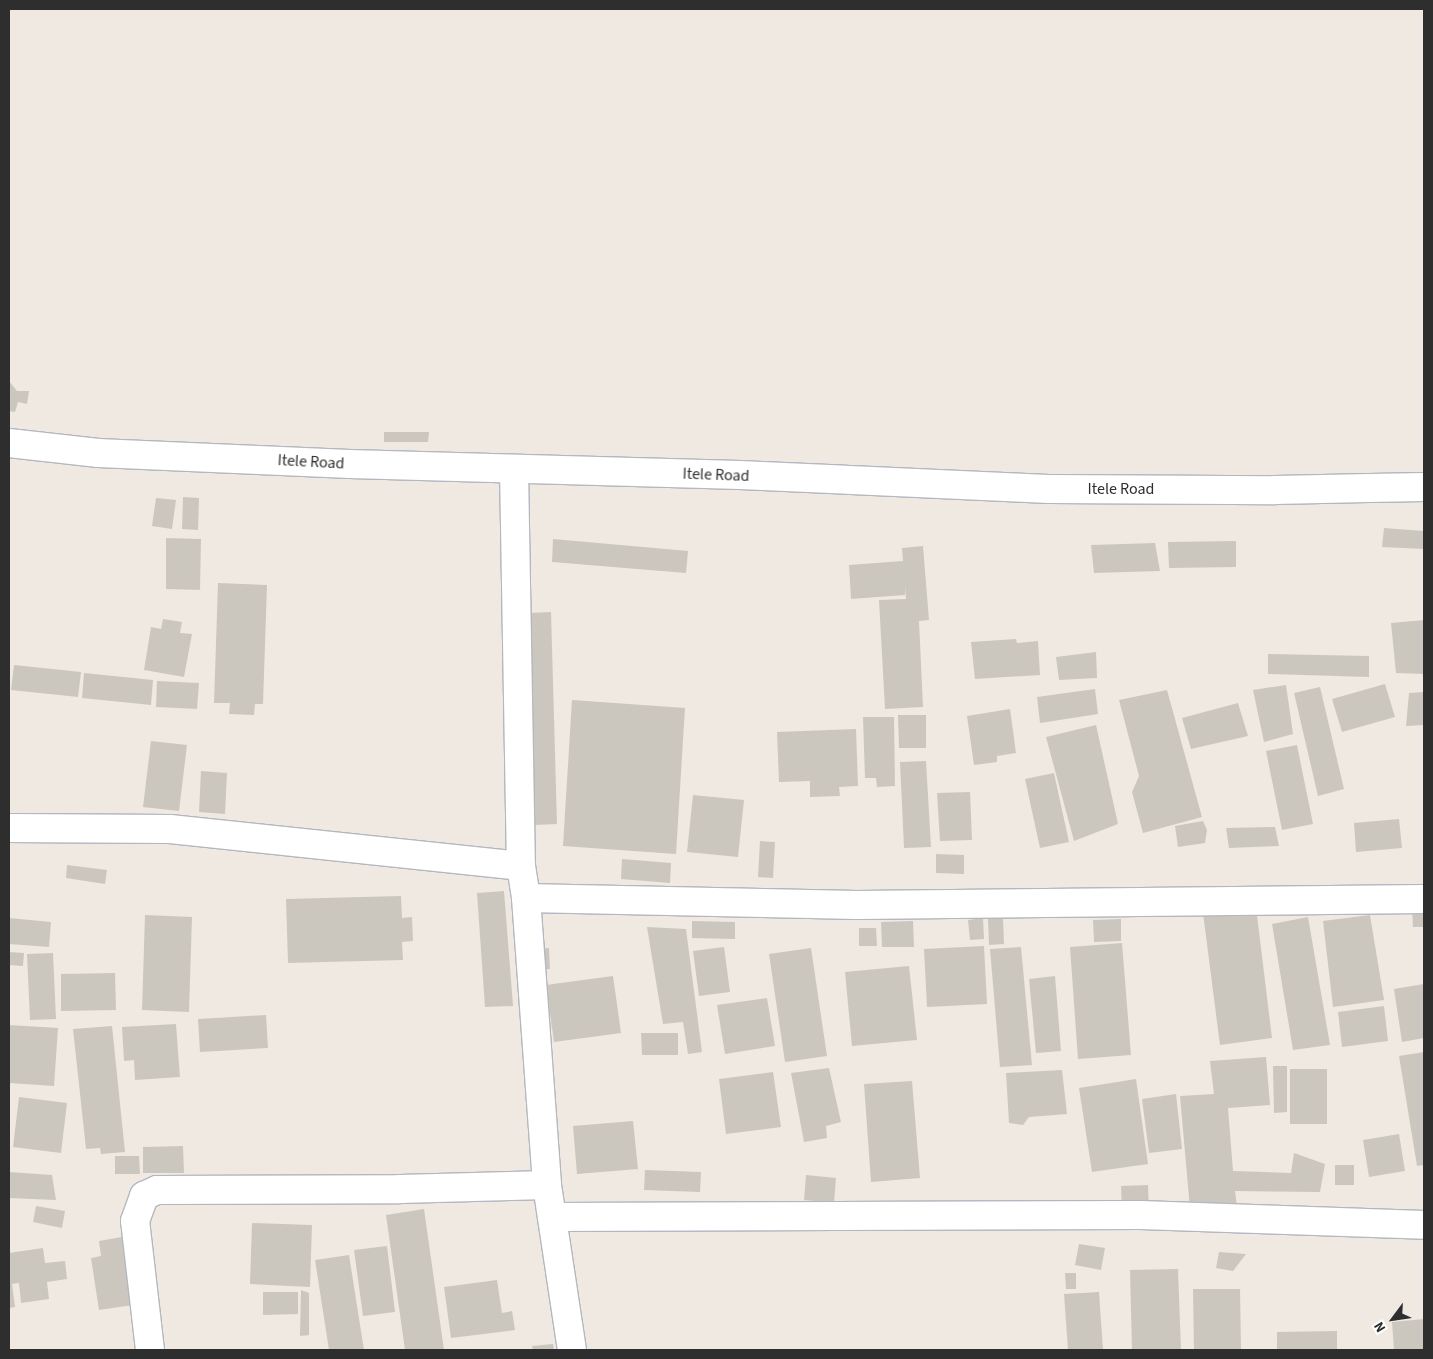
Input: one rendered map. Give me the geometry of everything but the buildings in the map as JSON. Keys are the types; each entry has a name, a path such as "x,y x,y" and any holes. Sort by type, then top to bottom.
{"street":[{"name":"Itele Road","path":"9,443 98,453 1049,489 1275,490 1424,487"},
{"path":"514,469 521,866 526,898 547,1185 572,1350"},
{"path":"9,828 170,830 521,866"},
{"path":"526,898 857,905 1424,899"},
{"path":"150,1350 135,1221 144,1196 158,1190 400,1189 547,1185"},
{"path":"552,1217 1141,1215 1424,1225"}]}
